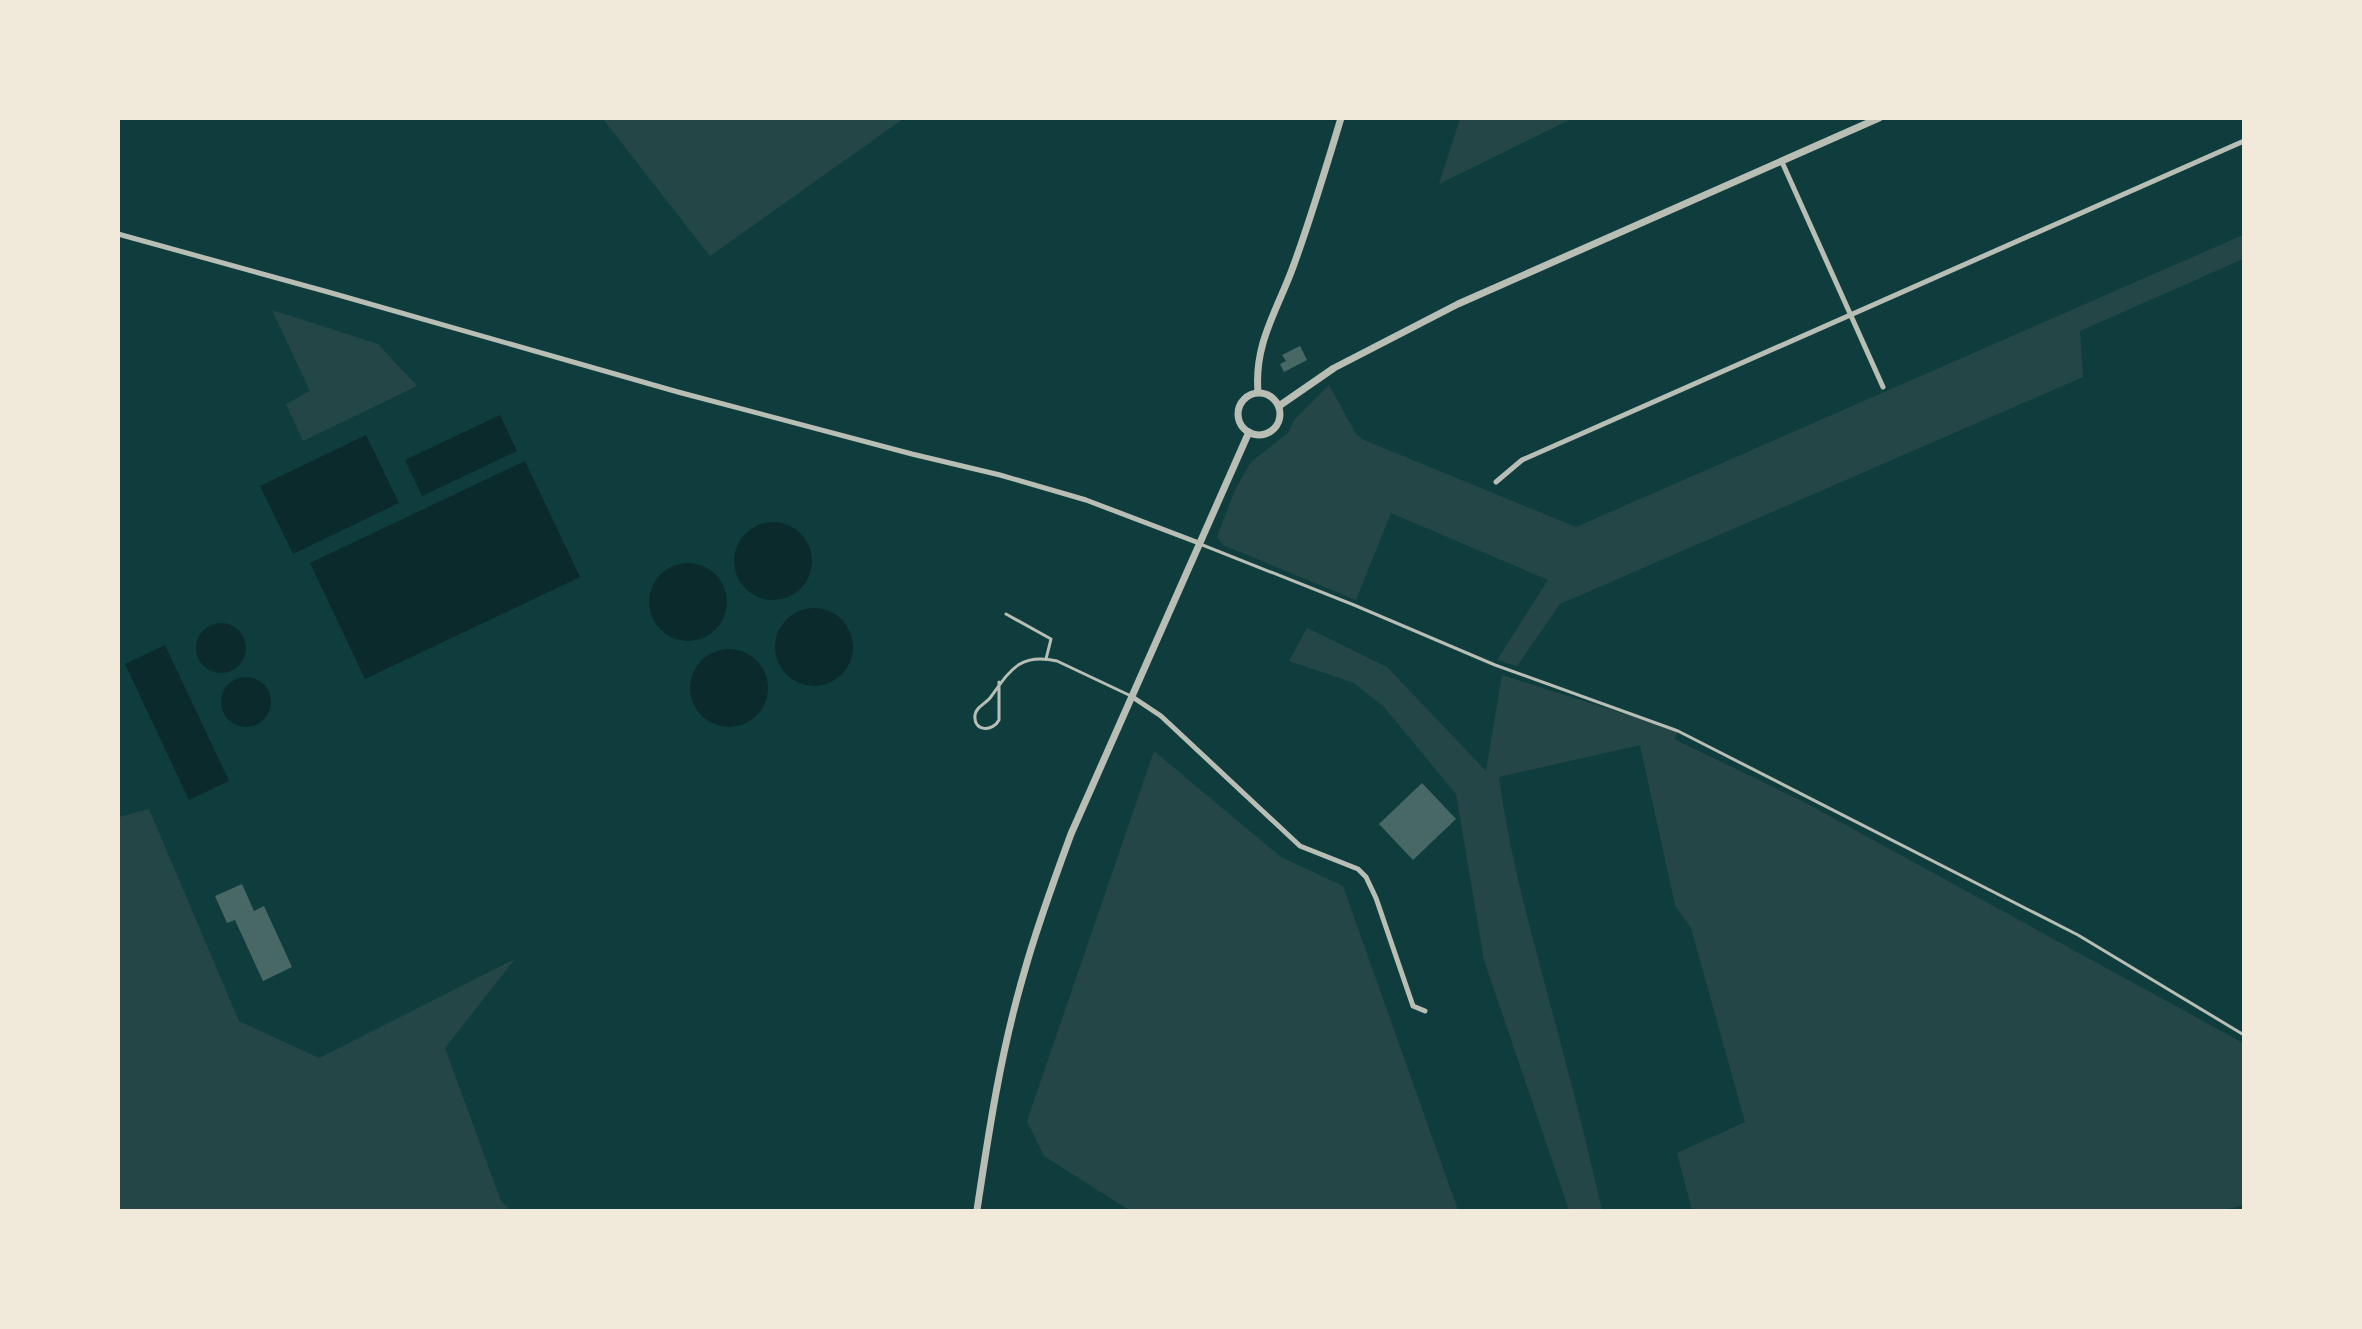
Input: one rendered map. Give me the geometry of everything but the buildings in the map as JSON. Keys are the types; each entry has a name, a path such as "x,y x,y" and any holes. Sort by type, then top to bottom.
{"street":[{"path":"1258,392 1256,373 1261,344 1285,288 1341,118"},
{"path":"1279,406 1334,368 1458,304 1879,118"},
{"path":"1496,482 1522,460 2244,141"},
{"path":"1782,162 1883,387"},
{"path":"118,234 384,307 678,392 1000,475 1086,500 1199,543"},
{"path":"1258,392 1270,396 1279,406 1280,419 1273,430 1261,435 1249,432 1240,424 1238,412 1242,401 1251,393 1258,392"},
{"path":"977,1210 992,1111 1024,973 1071,834 1249,432"},
{"path":"1131,696 1161,716 1300,846 1358,869 1366,877 1376,898 1413,1006 1425,1011"}],"lane":[{"path":"1199,543 1495,665 1678,731 2078,935 2244,1035"},
{"path":"1006,614 1051,639 1046,659"},
{"path":"999,682 999,720 992,729 985,730 979,727 975,716 999,682 1008,672 1029,660 1046,659 1057,662 1131,696"}],"shaded area":[{"path":"1460,118 1571,119 1439,184"},
{"path":"603,119 903,119 710,256"},
{"path":"2243,235 2243,259 2080,331 2083,377 1560,604 1517,666 1497,660 1548,580 1391,513 1356,600 1223,545 1217,537 1235,490 1251,462 1289,432 1294,420 1329,385 1356,434 1364,440 1576,527"},
{"path":"272,310 378,344 417,386 303,441 286,404 310,391"},
{"path":"500,415 517,451 422,496 405,460"},
{"path":"366,435 399,503 293,554 260,486"},
{"path":"525,461 580,577 365,679 310,563"},
{"path":"765,522 781,522 795,528 806,539 812,553 812,569 806,583 795,594 781,600 765,600 751,594 740,583 734,569 734,553 740,539 751,528"},
{"path":"680,563 696,563 710,569 721,580 727,594 727,610 721,624 710,635 696,641 680,641 666,635 655,624 649,610 649,594 655,580 666,569"},
{"path":"806,608 822,608 836,614 847,625 853,639 853,655 847,669 836,680 822,686 806,686 792,680 781,669 775,655 775,639 781,625 792,614"},
{"path":"216,623 226,623 239,630 246,643 246,653 239,666 226,673 216,673 207,669 200,662 196,653 196,643 200,634 207,627"},
{"path":"1307,628 1387,667 1486,771 1502,675 1678,731 1674,739 1804,802 2243,1043 2243,1205 2224,1210 1692,1210 1677,1153 1745,1122 1691,928 1675,905 1640,745 1499,777 1519,884 1602,1210 1569,1210 1484,960 1456,794 1384,707 1354,683 1289,661"},
{"path":"165,645 229,781 189,800 125,664"},
{"path":"721,649 737,649 751,655 762,666 768,680 768,696 762,710 751,721 737,727 721,727 707,721 696,710 690,696 690,680 696,666 707,655"},
{"path":"241,677 251,677 264,684 271,697 271,707 264,720 251,727 241,727 232,723 225,716 221,707 221,697 225,688 232,681"},
{"path":"1154,751 1281,857 1343,886 1458,1210 1129,1210 1044,1156 1027,1121"},
{"path":"149,809 239,1021 319,1058 515,959 445,1048 501,1201 510,1210 119,1210 119,817"}]}
